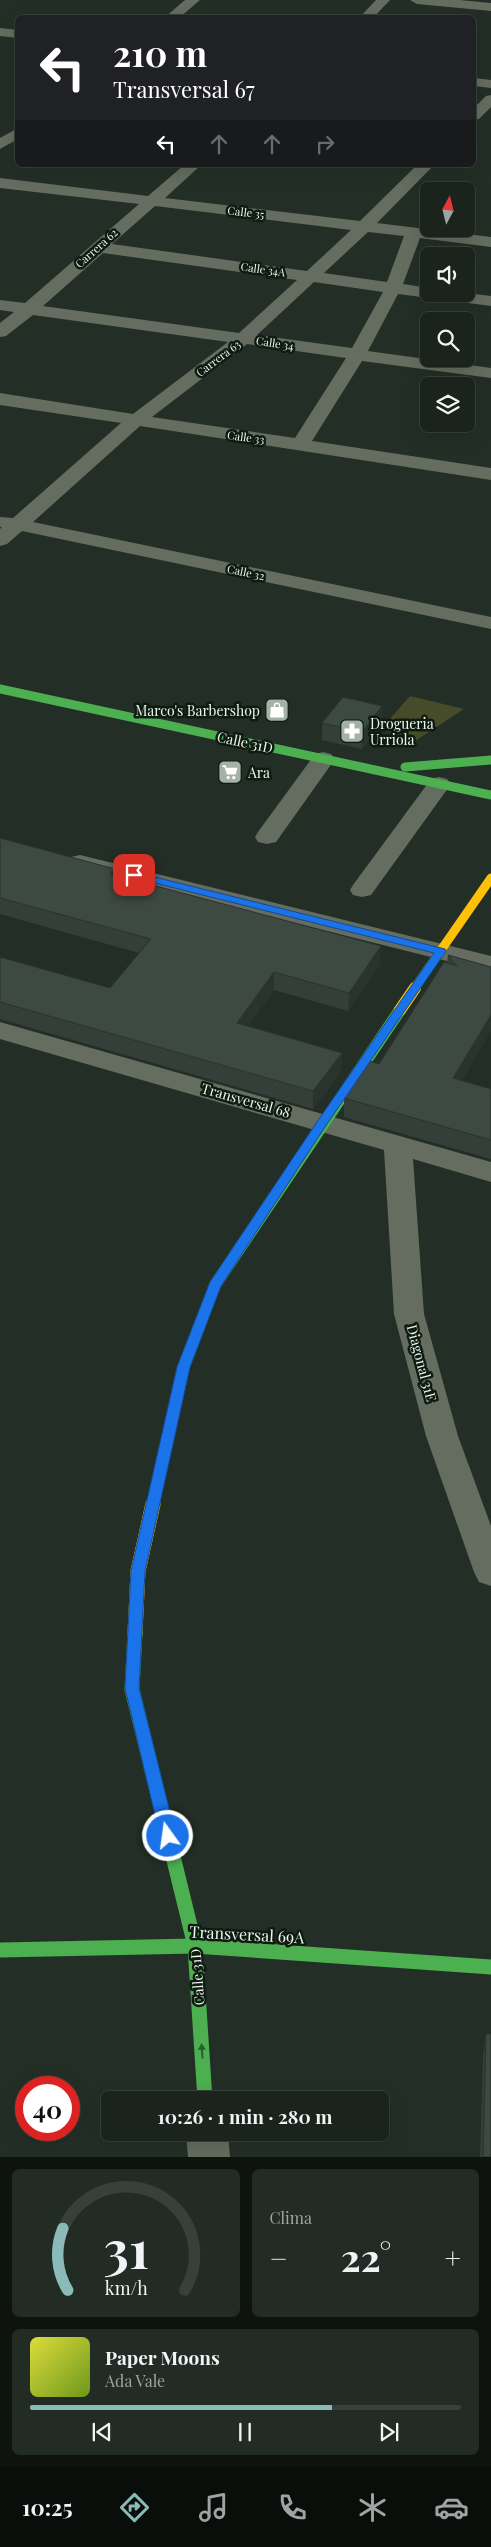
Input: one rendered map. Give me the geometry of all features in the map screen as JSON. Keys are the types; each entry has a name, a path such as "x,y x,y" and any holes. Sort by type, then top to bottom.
{"street":[{"path":"174,15 192,0"},
{"path":"368,15 383,0"},
{"path":"417,0 491,7"},
{"path":"0,32 15,34"},
{"path":"476,82 491,84"},
{"path":"476,114 491,99"},
{"path":"0,145 15,134"},
{"name":"Carrera 62","path":"0,332 29,309 97,247 191,167"},
{"name":"Carrera 63","path":"0,540 9,523 135,421 244,338 366,226 424,167"},
{"name":"Calle 35","path":"0,183 491,242"},
{"path":"301,444 357,355 393,288 414,232"},
{"name":"Calle 34A","path":"97,247 420,292"},
{"path":"475,300 491,302"},
{"name":"Calle 34","path":"0,305 491,373"},
{"name":"Calle 33","path":"0,399 491,474"},
{"name":"Calle 32","path":"9,523 491,623"},
{"name":"Calle 31D","path":"0,689 491,795"},
{"path":"267,837 323,759"},
{"path":"368,768 491,760"},
{"path":"362,890 440,784"},
{"path":"58,856 491,964"},
{"name":"Calle 31D","path":"204,2091 195,1946 132,1688 138,1571 184,1367 215,1286 323,1122 491,878"},
{"name":"Transversal 68","path":"0,1030 491,1172"},
{"name":"Diagonal 31E","path":"398,1145 409,1314 442,1436 491,1572"},
{"name":"Transversal 69A","path":"0,1950 195,1946 491,1967"},
{"path":"208,2141 209,2157"}],"green space":[{"path":"410,696 464,709 415,741 381,729"}],"building":[{"path":"343,697 382,706 362,732 322,723"},
{"path":"0,838 115,869 111,874 381,946 349,993 274,972 237,1023 342,1053 313,1091 0,1002 0,957 110,988 151,939 0,898"},
{"path":"448,955 491,967 491,1015 453,1078 491,1089 491,1140 344,1098 370,1061 379,1064 444,962 457,966"},
{"path":"486,2034 491,2034 491,2157 483,2157"}],"traffic: fast":[{"path":"0,689 491,795"},
{"path":"405,767 491,760"},
{"path":"176,1403 184,1367 215,1285 400,1010"},
{"path":"135,1633 132,1689 195,1946 204,2091"},
{"path":"0,1950 195,1946 491,1967"}],"traffic: slow":[{"path":"400,1010 491,878"},
{"path":"135,1633 138,1571 176,1403"}],"place":[{"name":"Marco's Barbershop","path":"277,710"},
{"name":"Drogueria Urriola","path":"352,731"},
{"name":"Ara","path":"230,772"}],"route":[{"path":"134,875 441,951 323,1122 215,1286 184,1367 138,1571 132,1688 168,1836"}]}
